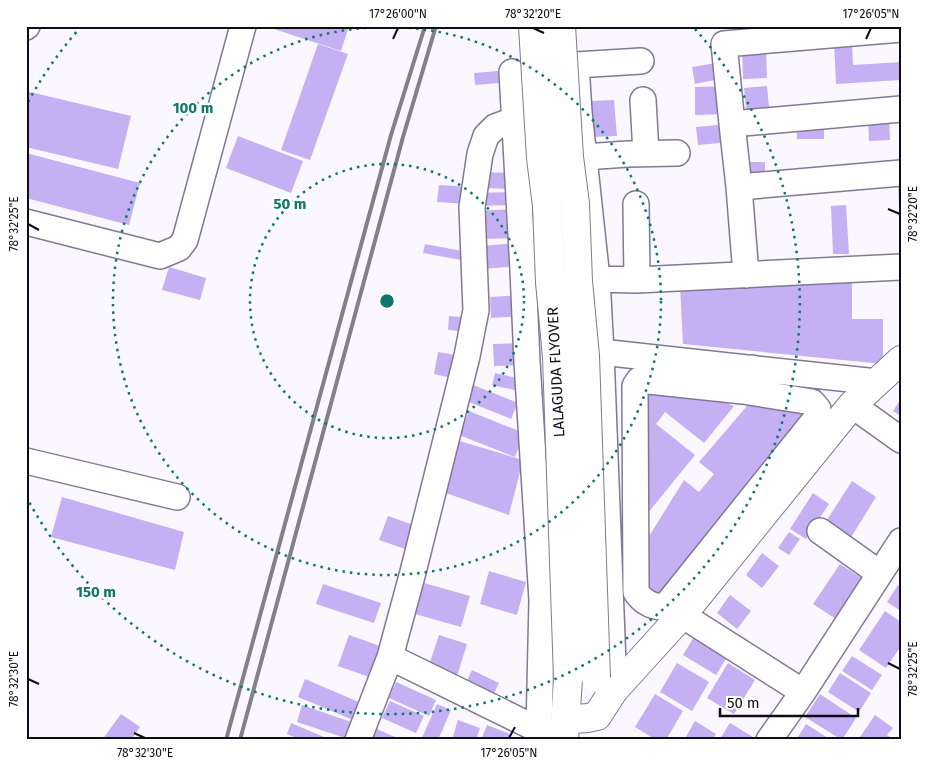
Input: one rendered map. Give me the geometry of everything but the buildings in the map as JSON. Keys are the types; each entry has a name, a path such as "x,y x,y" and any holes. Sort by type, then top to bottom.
{"main road":[{"name":"LALAGUDA FLYOVER","path":"533,26 541,158 547,206 550,282 557,357 568,678 565,734"},
{"name":"LALAGUDA FLYOVER","path":"561,26 575,204 578,281 585,356 605,684 595,728"},
{"path":"605,684 682,615 852,405 901,360"},
{"path":"565,734 578,720 588,719 595,728"}],"street":[{"path":"26,222 160,256 179,248 185,240 244,26"},
{"path":"574,26 579,112 597,280 601,352 605,684"},
{"path":"746,275 723,35 901,29"},
{"path":"576,65 641,61"},
{"path":"512,72 542,600 539,730"},
{"path":"643,100 646,154"},
{"path":"732,124 901,109"},
{"path":"358,740 390,657 467,356 476,310 472,207 480,154 486,136 495,126 514,120 579,112"},
{"path":"584,157 677,153"},
{"path":"739,187 901,173"},
{"path":"636,204 637,280"},
{"path":"597,280 637,280 901,267"},
{"path":"601,352 747,379 812,402 818,408 818,416 668,603 661,607 640,598 636,592 634,386 638,380 747,379 877,382"},
{"path":"852,405 901,440"},
{"path":"26,461 177,498"},
{"path":"820,531 880,573"},
{"path":"769,740 803,692 901,541"},
{"path":"682,615 803,692"},
{"path":"390,657 539,730 565,734"}],"railway":[{"path":"226,740 391,135 425,26"},
{"path":"240,740 403,137 436,26"}]}
